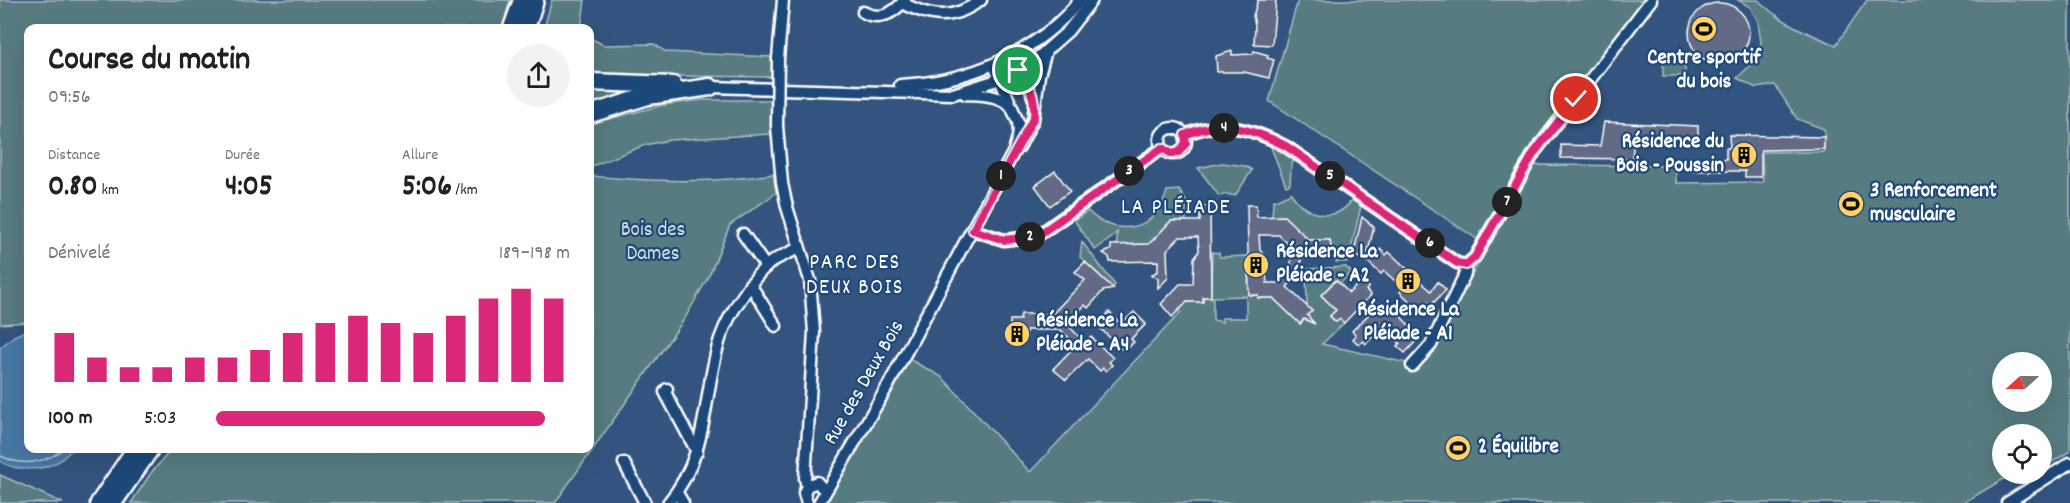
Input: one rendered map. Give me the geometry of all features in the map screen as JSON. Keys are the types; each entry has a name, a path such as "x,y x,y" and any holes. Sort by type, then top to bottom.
{"highway":[{"path":"513,24 522,0"},
{"path":"527,24 535,0"},
{"path":"594,82 710,87"},
{"path":"594,113 648,96 710,87"},
{"path":"99,503 133,453"},
{"path":"113,503 148,453"}],"street":[{"path":"783,0 778,59 777,126 782,183 799,249 810,280 814,332 806,469 817,486 824,497 814,502 804,493 817,486"},
{"path":"863,12 872,17 885,16 904,2 927,14 940,16 955,14 981,0"},
{"path":"830,89 935,82 994,65 1054,26 1080,0"},
{"path":"953,94 1000,79 1018,70 1046,51 1079,19 1092,0"},
{"path":"1412,366 1434,339 1465,274 1466,265 1475,257 1534,153 1651,0"},
{"name":"Rue des Deux Bois","path":"817,486 834,476 889,384 1014,152 1031,126 1039,75 1046,51"},
{"path":"1011,56 1018,70 1030,85 1035,103"},
{"name":"Rue des Deux Bois","path":"994,65 1014,109 1019,127 1014,152"},
{"path":"710,87 995,96 1003,99 1014,109"},
{"path":"1162,148 1161,135 1166,129 1174,128 1185,135 1213,127 1259,132 1286,146 1457,263 1466,265"},
{"path":"1162,148 1172,154 1179,152 1186,143 1185,135"},
{"path":"973,230 1004,240 1037,236 1162,148"},
{"path":"743,234 765,267"},
{"path":"668,503 683,484 697,453 721,338 731,314 750,284 765,267 772,261 799,249"},
{"path":"750,284 776,326"},
{"path":"667,389 664,392 697,453"},
{"path":"2007,503 2070,462"},
{"path":"624,463 645,503"},
{"path":"677,493 683,503"}],"green space":[{"path":"0,0 510,0 503,24 24,24 24,322 0,324"},
{"path":"552,0 585,0 582,24 545,24"},
{"path":"1298,0 1643,0 1530,151 1480,241 1269,101"},
{"path":"1738,0 1758,0 1785,21 1836,45 1867,0 2070,0 2070,451 2052,462 2052,424 1992,424 1992,484 1995,484 1963,503 824,503 909,359 942,377 1030,472 1180,313 1187,302 1202,302 1203,297 1211,296 1212,252 1219,253 1220,257 1247,256 1249,295 1258,295 1258,298 1273,298 1300,324 1305,319 1310,320 1307,315 1311,311 1307,307 1306,269 1346,267 1351,272 1340,284 1335,280 1321,295 1336,310 1330,317 1336,322 1340,319 1344,323 1322,344 1411,364 1444,324 1534,165 1676,166 1676,183 1763,182 1762,152 1824,152 1824,129 1797,119 1775,85 1756,88 1737,78 1755,61 1761,43 1758,21 1750,7","holes":["1246,296 1246,318 1222,318 1222,322 1213,320 1213,297"]},
{"path":"594,40 604,45 654,44 666,52 772,57 772,77 594,75"},
{"path":"1663,54 1685,54 1685,76 1663,76"},
{"path":"594,89 665,90 594,110"},
{"name":"Bois des Dames","path":"702,100 771,100 771,134 669,140 645,145 594,165 594,123 663,105"},
{"path":"1274,143 1295,157 1291,167 1290,184 1286,186 1271,147"},
{"path":"1222,163 1245,166 1252,170 1235,196 1227,194 1219,196 1198,168"},
{"name":"Bois des Dames","path":"773,174 776,193 730,225 709,276 685,318 594,448 594,176 682,181"},
{"path":"1179,190 1186,201 1186,221 1171,221 1149,244 1117,245 1117,232 1095,250 1074,220 1088,211 1110,225 1122,228 1134,226 1154,215 1167,191"},
{"path":"1291,193 1304,207 1320,214 1337,213 1352,200 1361,206 1348,262 1336,262 1336,254 1332,254 1330,240 1309,240 1272,217 1273,201"},
{"path":"1082,242 1115,285 1113,288 1080,257"},
{"name":"Bois des Dames","path":"168,453 590,453 555,503 131,503 151,473"},
{"path":"0,475 63,503 0,503"}],"water":[{"path":"24,332 24,453 69,453 61,460 45,467 21,468 6,465 0,461 0,348 14,336"}],"building":[{"path":"1258,0 1276,0 1272,45 1254,44 1253,16"},
{"path":"1719,3 1731,5 1744,16 1749,33 1747,45 1736,58 1719,63 1707,61 1694,50 1689,33 1691,21 1702,8"},
{"path":"1232,51 1232,55 1253,54 1254,51 1268,55 1267,58 1274,60 1269,78 1244,72 1217,72 1216,56"},
{"path":"1604,122 1698,126 1698,138 1634,137 1632,159 1561,158 1561,145 1600,146"},
{"name":"Résidence du Bois - Poussin","path":"1729,135 1824,137 1824,149 1761,150 1761,177 1745,177 1745,171 1689,171 1689,159 1726,159 1726,148 1730,148"},
{"path":"1055,171 1070,191 1050,206 1035,186"},
{"name":"Résidence La Pléiade - A2","path":"1247,205 1256,205 1257,217 1284,216 1309,240 1330,240 1332,257 1301,258 1301,271 1287,287 1312,311 1307,315 1315,324 1304,319 1300,324 1273,298 1258,298 1258,295 1249,295","holes":["1259,235 1279,235 1291,247 1291,270 1281,269 1285,276 1279,283 1267,283"]},
{"path":"1200,206 1210,206 1211,297 1203,297 1203,302 1187,302 1172,317 1161,304 1180,284 1193,284 1194,258 1199,251 1198,237 1180,237 1167,250 1168,278 1158,288 1158,278 1151,275 1158,271 1158,261 1110,262 1109,257 1103,253 1111,250 1111,245 1149,244 1171,221 1200,221"},
{"path":"1362,217 1374,227 1366,259 1353,256"},
{"name":"Résidence La Pléiade - A1","path":"1380,249 1386,255 1389,252 1431,291 1438,282 1446,290 1430,306 1427,302 1419,310 1400,292 1403,288 1384,271 1381,274 1368,262"},
{"name":"Résidence La Pléiade - A4","path":"1085,262 1114,289 1103,291 1088,308 1085,305 1067,324 1085,343 1091,337 1113,358 1109,362 1112,365 1106,371 1103,368 1100,371 1088,359 1066,380 1053,369 1076,345 1061,330 1026,330 1026,338 1008,338 1008,328 1010,328 1010,320 1020,320 1021,314 1052,314 1085,280 1075,272"},
{"path":"1336,280 1349,293 1362,280 1369,287 1366,290 1371,295 1344,323 1340,319 1336,322 1330,316 1336,310 1321,295"},
{"name":"Résidence La Pléiade - A1","path":"1380,303 1386,309 1390,305 1420,337 1405,353 1397,346 1400,343 1395,338 1397,336 1384,324 1366,344 1363,341 1359,345 1353,339 1356,335 1352,331"},
{"path":"1109,312 1121,324 1134,312 1146,324 1131,339 1134,342 1128,348 1125,345 1121,349 1100,328 1105,323 1102,320"}],"place":[{"name":"Centre sportif du bois","path":"1704,29"},
{"name":"Résidence du Bois - Poussin","path":"1744,155"},
{"name":"3 Renforcement musculaire","path":"1851,204"},
{"name":"Résidence La Pléiade - A2","path":"1256,265"},
{"name":"Résidence La Pléiade - A1","path":"1408,281"},
{"name":"Résidence La Pléiade - A4","path":"1017,334"},
{"name":"2 Équilibre","path":"1458,448"}],"district":[{"name":"LA PLÉIADE","path":"1176,208"},
{"name":"PARC DES DEUX BOIS","path":"855,276"}],"route":[{"path":"1018,70 1033,91 1034,117 973,230 1004,240 1037,236 1162,148 1172,154 1182,150 1186,143 1185,135 1213,127 1231,128 1259,132 1286,146 1462,265 1473,261 1534,153 1576,99"}]}
